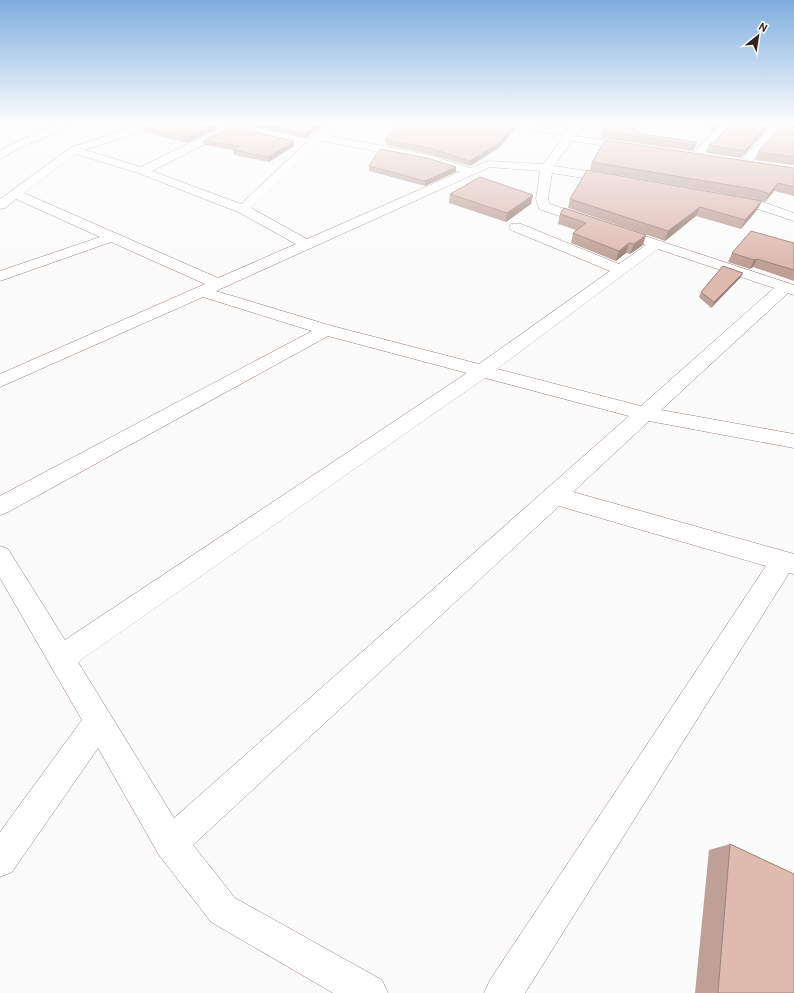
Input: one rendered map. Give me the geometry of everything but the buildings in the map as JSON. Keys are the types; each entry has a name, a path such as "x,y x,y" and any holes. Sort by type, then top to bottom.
{"street":[{"path":"0,205 48,169"},
{"path":"137,169 243,209 306,244"},
{"path":"243,209 284,169"},
{"path":"463,169 471,172"},
{"path":"0,381 477,169"},
{"path":"547,169 542,199 535,213 516,227 621,270"},
{"path":"560,169 624,181"},
{"path":"15,194 218,284"},
{"path":"717,197 755,204 794,217"},
{"path":"535,213 604,226"},
{"path":"626,234 790,289"},
{"path":"0,276 112,237"},
{"path":"61,658 481,372 656,244"},
{"path":"172,843 646,414 790,289"},
{"path":"200,291 326,330 481,372 646,414 794,440"},
{"path":"0,506 326,330"},
{"path":"503,993 789,562 555,496"},
{"path":"0,556 172,843 223,910 369,993"},
{"path":"0,860 99,721"}]}
